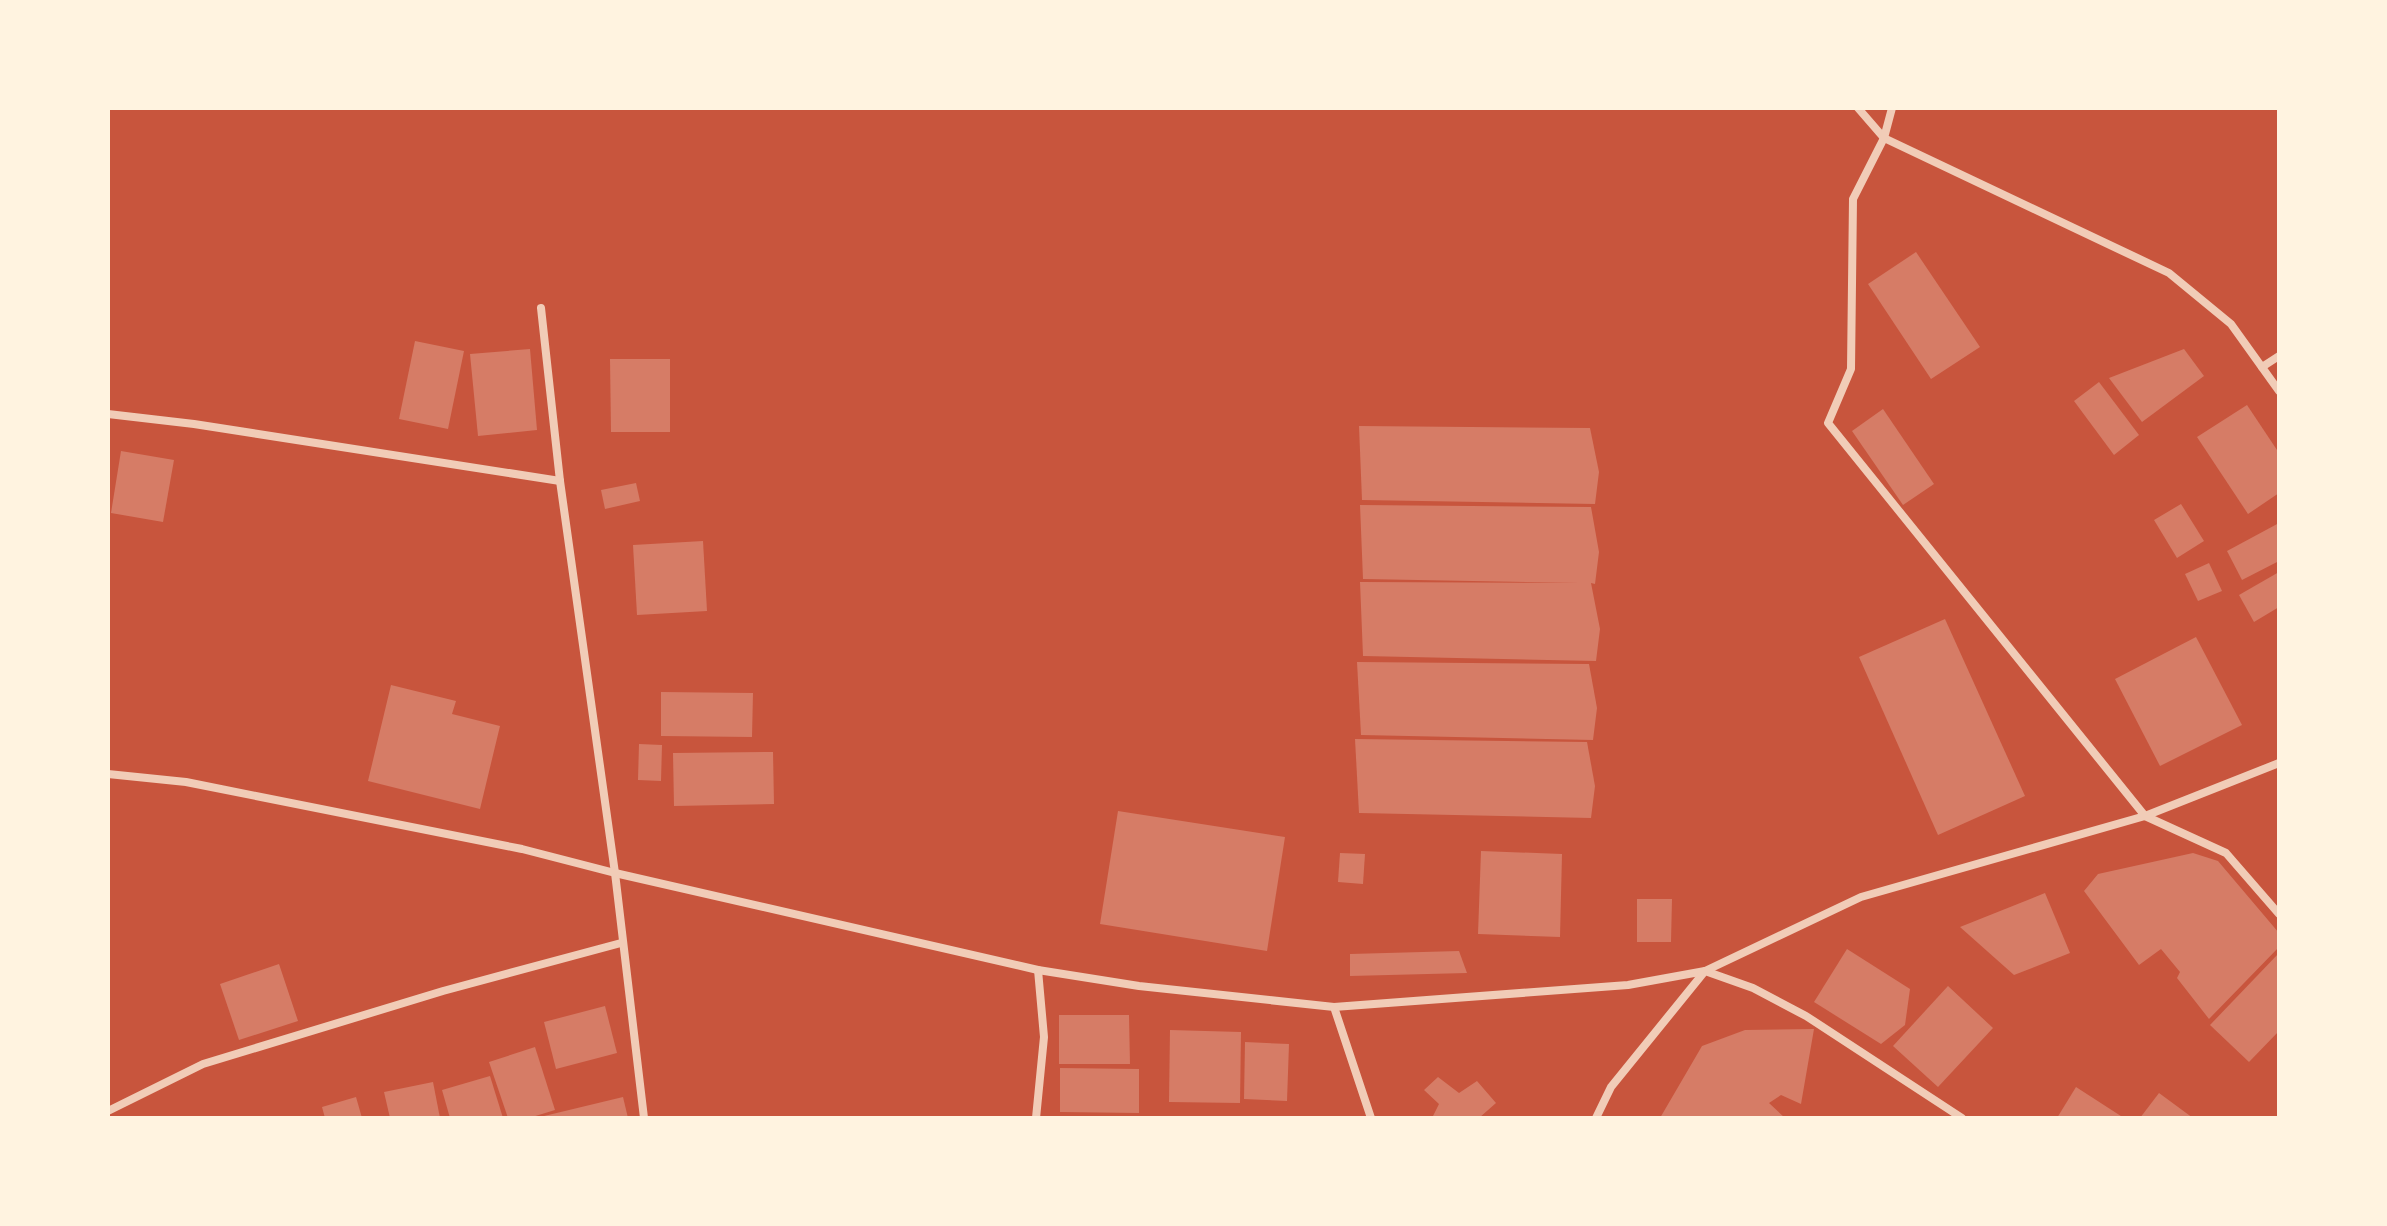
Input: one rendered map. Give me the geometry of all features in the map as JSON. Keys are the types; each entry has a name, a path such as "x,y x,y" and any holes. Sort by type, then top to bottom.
{"street":[{"path":"1858,108 1884,138 2169,273 2231,324 2279,391"},
{"path":"1892,108 1884,138 1853,199 1851,369 1828,423 2145,816 2226,853 2279,914"},
{"path":"541,308 560,481 615,873 644,1118"},
{"path":"2262,367 2279,356"},
{"path":"108,414 194,424 560,481"},
{"path":"108,774 217,788 522,849 1038,970 1139,986 1334,1007 1628,985 1705,971 1861,897 2145,816 2279,763"},
{"path":"108,1111 203,1064 443,991 621,943"},
{"path":"1036,1118 1044,1037 1038,970"},
{"path":"1596,1118 1611,1087 1705,971"},
{"path":"1705,971 1753,988 1806,1016 1962,1118"},
{"path":"1334,1007 1371,1118"}],"building":[{"path":"1916,252 1980,347 1931,379 1868,284"},
{"path":"415,341 464,351 448,429 399,419"},
{"path":"530,349 537,430 478,436 470,354"},
{"path":"2184,349 2204,376 2142,422 2109,378"},
{"path":"610,359 670,359 670,432 611,432"},
{"path":"2099,382 2139,435 2114,455 2074,401"},
{"path":"2247,405 2279,453 2279,493 2248,514 2197,437"},
{"path":"1883,409 1934,484 1903,505 1852,431"},
{"path":"1359,426 1590,428 1599,472 1595,504 1362,500"},
{"path":"121,451 174,460 163,522 111,513"},
{"path":"636,483 640,501 605,509 601,490"},
{"path":"2181,504 2204,541 2177,558 2154,520"},
{"path":"1360,505 1591,507 1599,552 1595,584 1591,583 1600,629 1596,661 1363,656 1360,582 1580,583 1363,579"},
{"path":"2279,523 2279,561 2242,580 2227,551"},
{"path":"703,541 707,611 637,615 633,545"},
{"path":"2209,563 2222,591 2198,601 2185,574"},
{"path":"2279,572 2279,607 2254,622 2239,595"},
{"path":"1945,619 2025,796 1938,835 1859,657"},
{"path":"2196,637 2242,725 2160,766 2115,679"},
{"path":"1357,662 1589,664 1597,708 1593,740 1361,735"},
{"path":"391,685 456,701 452,714 500,726 480,809 368,781"},
{"path":"661,692 753,693 752,737 661,736"},
{"path":"1355,739 1587,742 1595,786 1591,818 1359,813"},
{"path":"639,744 662,745 661,781 638,780"},
{"path":"773,752 774,804 674,806 673,753"},
{"path":"1118,811 1285,837 1267,951 1100,924"},
{"path":"1481,851 1562,854 1560,937 1478,934"},
{"path":"1340,853 1365,854 1363,884 1338,882"},
{"path":"2193,853 2218,861 2279,933 2279,947 2209,1019 2177,978 2180,972 2161,949 2139,965 2084,891 2098,874"},
{"path":"2045,893 2070,953 2014,975 1960,927"},
{"path":"1637,899 1672,899 1671,942 1637,942"},
{"path":"1847,949 1910,989 1905,1025 1881,1044 1814,1002"},
{"path":"1459,951 1467,973 1350,976 1350,954"},
{"path":"2279,953 2279,1031 2249,1062 2210,1025"},
{"path":"279,964 298,1021 239,1040 220,984"},
{"path":"1948,986 1993,1028 1938,1087 1893,1046"},
{"path":"605,1006 617,1053 556,1069 544,1022"},
{"path":"1059,1015 1129,1015 1130,1064 1059,1064"},
{"path":"1814,1029 1801,1104 1781,1095 1769,1103 1785,1118 1660,1118 1702,1046 1745,1030"},
{"path":"1170,1030 1241,1032 1240,1103 1169,1102"},
{"path":"1245,1042 1289,1044 1287,1101 1244,1099"},
{"path":"535,1047 555,1110 529,1118 508,1118 489,1062"},
{"path":"1060,1068 1139,1069 1139,1113 1060,1112"},
{"path":"490,1076 503,1118 450,1118 442,1090"},
{"path":"1438,1077 1459,1093 1477,1081 1496,1103 1479,1118 1432,1118 1439,1104 1424,1090"},
{"path":"433,1082 440,1118 390,1118 384,1092"},
{"path":"2076,1087 2124,1118 2057,1118"},
{"path":"2159,1093 2193,1118 2140,1118"},
{"path":"356,1097 362,1118 325,1118 322,1107"},
{"path":"623,1097 628,1118 540,1118 540,1117"}]}
